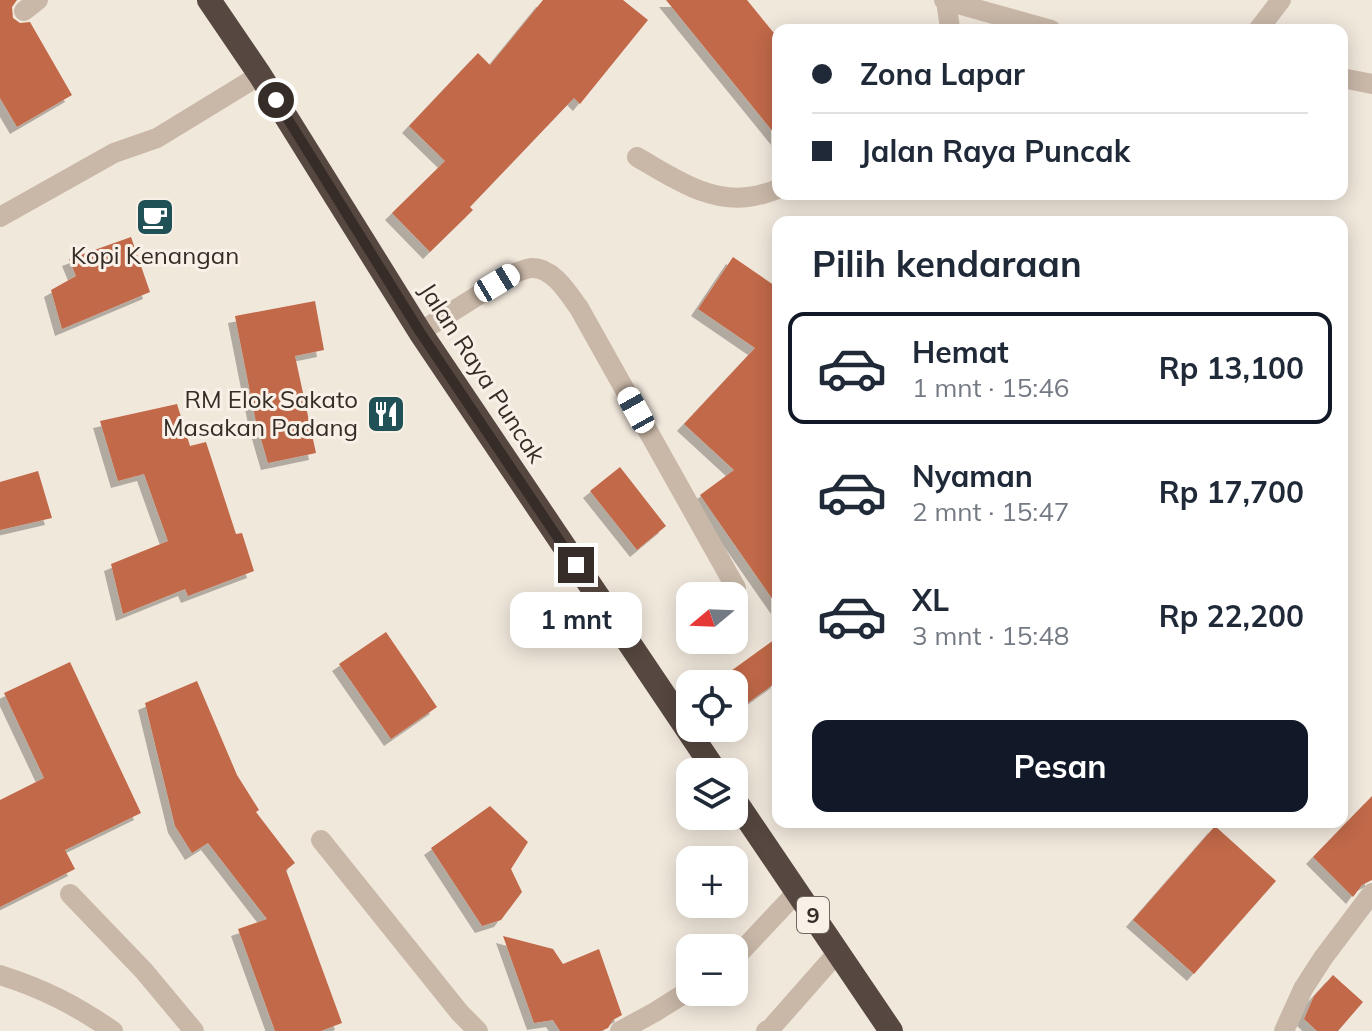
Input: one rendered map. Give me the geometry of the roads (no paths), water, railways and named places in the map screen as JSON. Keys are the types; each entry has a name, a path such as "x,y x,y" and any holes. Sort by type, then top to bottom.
{"highway":[{"name":"Jalan Raya Puncak","path":"209,0 260,75 420,332 707,758"},
{"name":"9","path":"748,820 891,1031"}],"street":[{"path":"949,24 945,0 1030,24"},
{"path":"1263,24 1281,0"},
{"path":"0,217 114,153 157,138 260,75"},
{"path":"1348,79 1372,84"},
{"path":"637,157 686,185 720,197 752,197 772,191"},
{"path":"420,332 512,274 529,268 541,269 563,284 733,582"},
{"path":"321,840 460,1013 478,1031"},
{"path":"748,944 797,892"},
{"path":"1284,1031 1303,989 1372,893"},
{"path":"70,894 144,971 194,1031"},
{"path":"766,1031 838,952"},
{"path":"0,975 60,998 113,1031"},
{"path":"620,1031 676,999"}],"place":[{"name":"Kopi Kenangan","path":"155,217"},
{"name":"RM Elok Sakato Masakan Padang","path":"386,414"}]}
